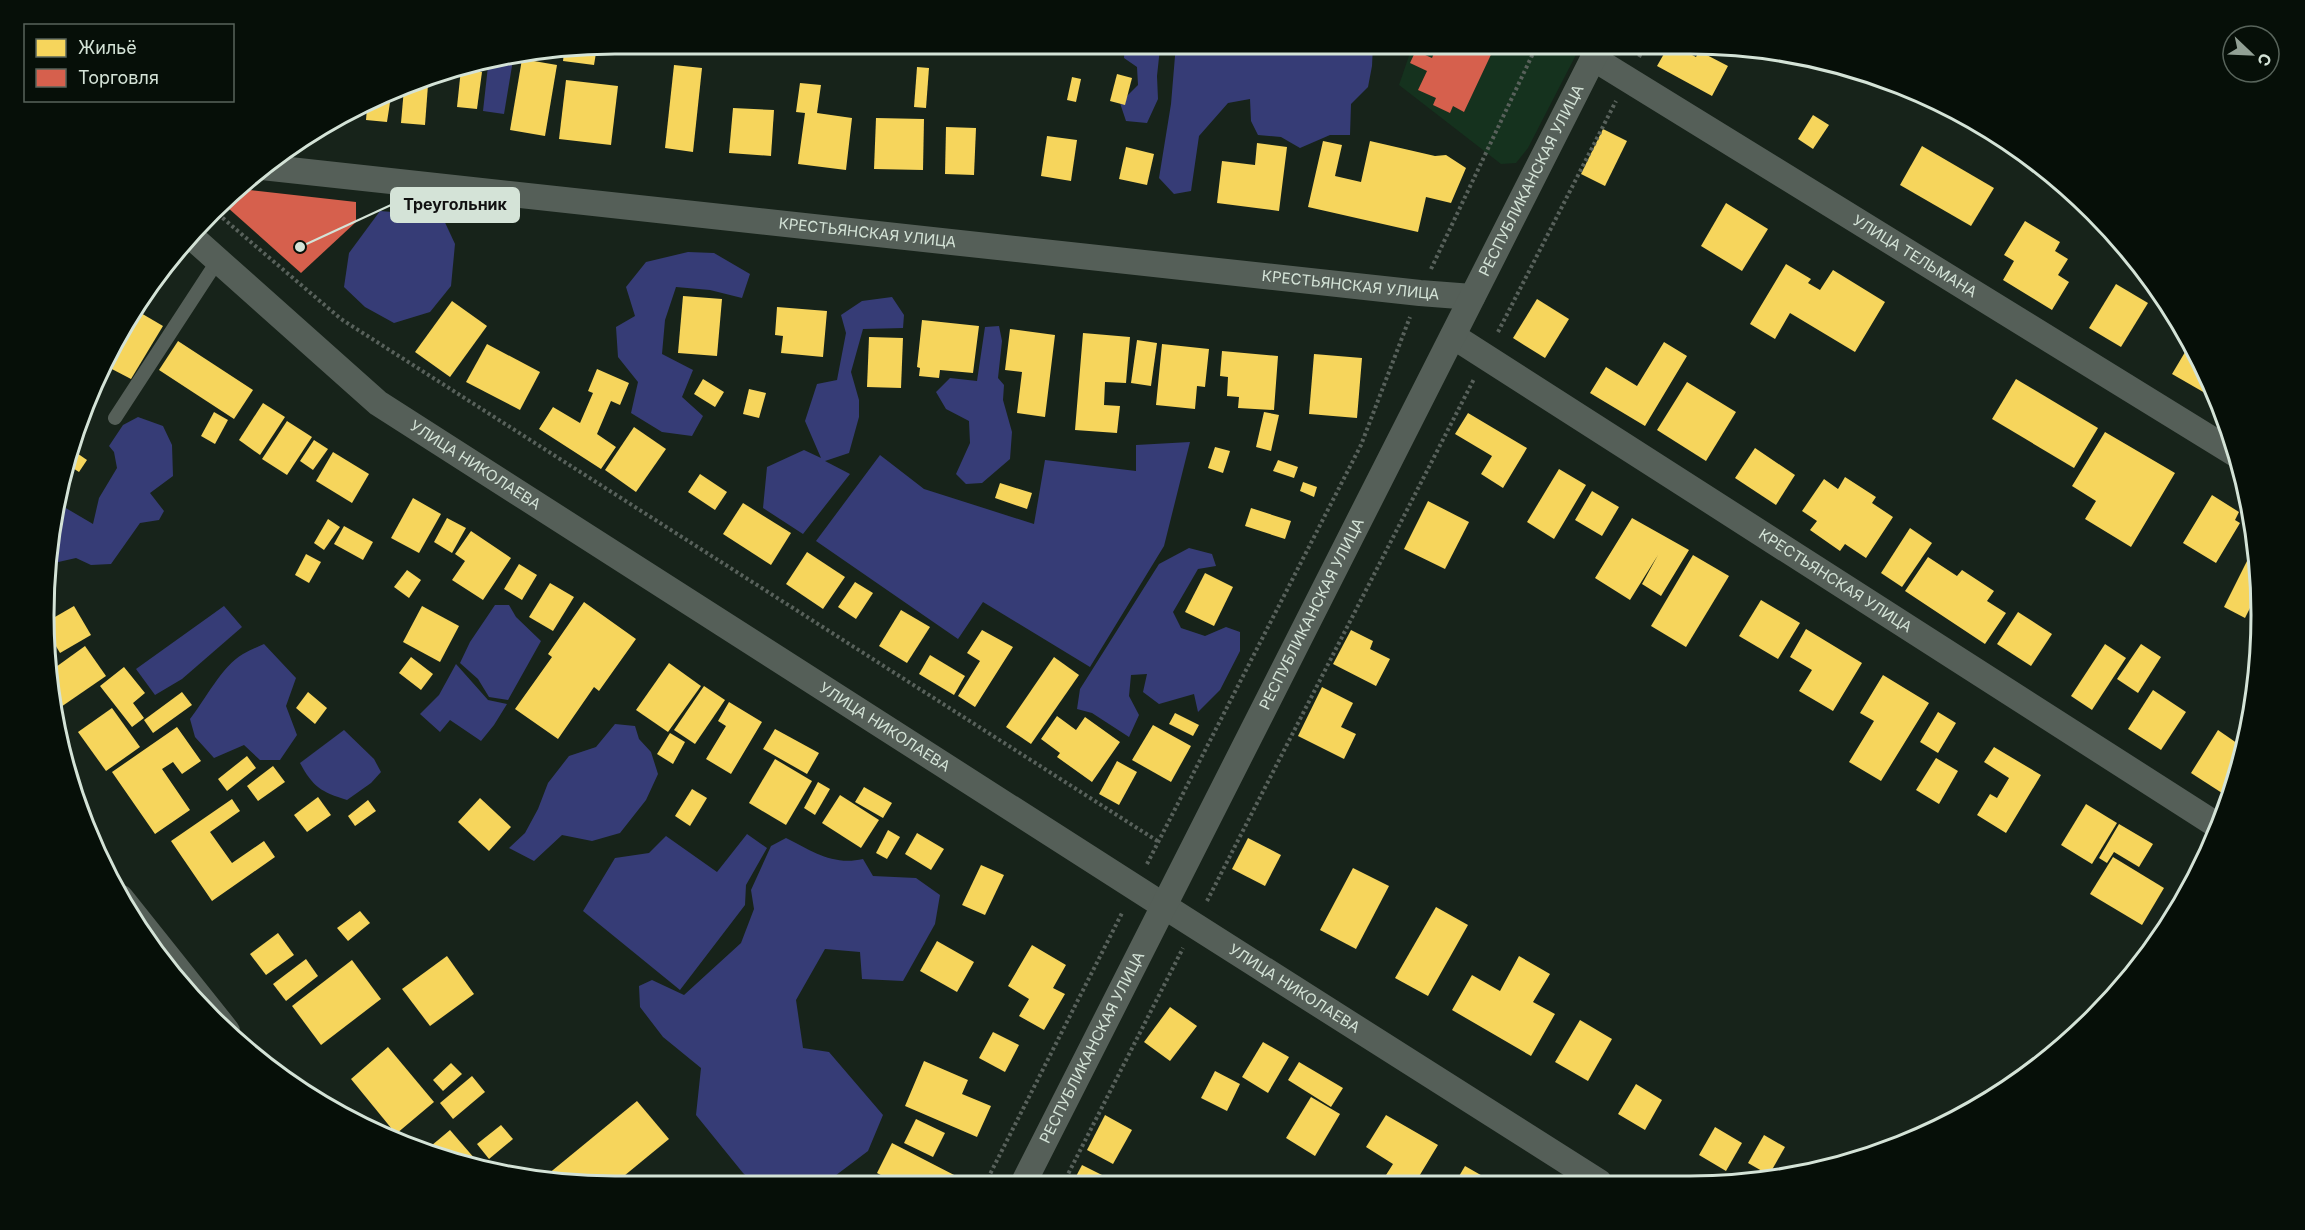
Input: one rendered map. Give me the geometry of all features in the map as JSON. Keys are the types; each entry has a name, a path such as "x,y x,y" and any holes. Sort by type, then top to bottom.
{"street":[{"name":"РЕСПУБЛИКАНСКАЯ УЛИЦА","path":"1027,1176 1594,54"},
{"name":"УЛИЦА ТЕЛЬМАНА","path":"1599,54 1627,79 2225,448"},
{"name":"КРЕСТЬЯНСКАЯ УЛИЦА","path":"276,168 1472,297"},
{"name":"УЛИЦА НИКОЛАЕВА","path":"197,241 378,403 1194,926 1590,1176"},
{"name":"КРЕСТЬЯНСКАЯ УЛИЦА","path":"1453,336 2211,822"}],"lane":[{"path":"114,418 218,260"}],"path":[{"path":"989,1176 1360,445 1420,293 1533,54"},
{"path":"1067,1176 1640,54"},
{"path":"220,216 341,319 1159,842"}],"shaded area":[{"path":"1124,54 1159,54 1158,99 1147,123 1126,121 1120,103 1138,85 1137,67 1124,58"},
{"path":"1175,54 1373,54 1368,87 1351,104 1350,135 1330,135 1300,148 1281,137 1258,135 1251,121 1250,99 1228,103 1199,136 1191,191 1174,194 1159,178 1171,104"},
{"path":"1410,54 1576,54 1528,148 1516,163 1501,164 1399,85"},
{"path":"512,64 504,114 483,111 488,69"},
{"path":"380,211 442,216 455,244 451,286 430,312 394,323 365,307 344,287 349,253"},
{"path":"688,252 714,253 750,274 742,298 710,290 676,287 665,320 662,354 693,370 682,397 703,416 692,436 662,432 631,413 638,382 618,357 616,327 635,316 626,287 646,262"},
{"path":"892,297 904,315 903,328 863,329 851,372 859,400 859,417 849,453 825,461 850,474 803,534 763,508 767,467 804,450 821,458 805,421 817,384 837,380 846,333 841,315 862,301"},
{"path":"999,326 1002,341 998,378 1004,385 1003,400 1012,432 1010,459 982,483 966,484 956,474 970,443 969,421 946,409 936,392 950,378 977,381 985,327"},
{"path":"138,417 163,426 172,445 173,476 150,493 164,511 159,520 140,523 111,564 91,565 76,558 57,562 65,507 93,524 99,498 117,468 114,452 109,446 123,425"},
{"path":"1190,442 1164,546 1090,667 983,602 958,639 816,541 880,455 924,489 1034,524 1045,460 1136,471 1136,445"},
{"path":"1189,548 1212,554 1216,566 1198,569 1173,612 1181,628 1205,636 1226,627 1240,632 1240,651 1220,690 1198,712 1194,694 1159,704 1143,692 1147,674 1131,675 1129,696 1139,715 1129,737 1092,713 1077,709 1080,689 1159,564"},
{"path":"495,605 509,605 516,617 541,641 508,700 489,697 478,679 460,663 470,642"},
{"path":"224,606 242,627 182,679 155,695 136,669"},
{"path":"264,644 296,678 286,706 297,735 280,760 260,760 244,745 214,758 195,737 190,719 214,684 235,659"},
{"path":"456,664 488,700 507,704 481,741 450,720 440,732 420,714 439,695"},
{"path":"615,724 635,726 639,739 651,752 658,774 646,800 620,833 592,841 562,835 534,861 509,848 525,833 548,783 569,756 596,747"},
{"path":"344,730 374,759 381,772 371,783 347,800 319,788 309,778 300,763"},
{"path":"747,834 767,848 746,885 745,905 680,990 583,911 615,858 649,853 666,836 717,872"},
{"path":"786,838 832,859 852,861 863,859 873,876 916,878 940,895 935,924 903,981 862,979 860,952 825,949 796,1000 803,1048 829,1052 883,1115 868,1151 835,1176 746,1176 696,1115 701,1068 663,1037 640,1007 639,986 652,980 684,995 741,943 754,909 751,890 771,846"}],"building: Жильё":[{"path":"1664,54 1690,54 1696,57 1697,54 1706,54 1728,66 1712,96 1657,66"},
{"path":"596,55 594,65 563,61 563,57"},
{"path":"532,61 557,65 545,136 510,130 521,62"},
{"path":"674,65 702,68 693,152 665,148"},
{"path":"917,67 929,68 926,108 914,107"},
{"path":"482,72 477,109 457,107 460,76"},
{"path":"1117,74 1132,78 1125,105 1110,101"},
{"path":"1072,77 1081,79 1076,102 1067,100"},
{"path":"566,80 618,86 611,145 559,139"},
{"path":"800,83 821,85 817,113 852,118 846,170 798,164 805,113 796,112"},
{"path":"428,87 425,125 401,123 403,96"},
{"path":"390,101 387,122 366,120 367,112"},
{"path":"733,108 774,110 771,156 729,153"},
{"path":"1813,115 1829,125 1813,149 1798,139"},
{"path":"876,118 924,119 923,170 874,169"},
{"path":"946,127 976,128 974,175 945,174"},
{"path":"1603,129 1627,141 1605,186 1581,174"},
{"path":"1047,136 1077,140 1071,181 1041,176"},
{"path":"1323,141 1342,145 1335,176 1361,182 1370,141 1435,156 1446,155 1466,168 1451,203 1426,197 1418,232 1308,207"},
{"path":"1257,143 1287,147 1279,211 1217,203 1222,161 1255,165"},
{"path":"1922,146 1994,188 1971,226 1900,185"},
{"path":"1126,147 1154,154 1147,185 1119,179"},
{"path":"1726,203 1768,229 1742,271 1701,246"},
{"path":"2025,221 2060,242 2055,251 2068,259 2058,275 2069,282 2052,310 2003,280 2014,261 2004,255"},
{"path":"1786,264 1811,279 1808,283 1820,290 1833,270 1885,302 1855,352 1790,313 1775,339 1750,324"},
{"path":"2116,284 2148,303 2121,347 2089,328"},
{"path":"683,296 722,299 717,356 678,353"},
{"path":"1537,299 1569,319 1545,358 1513,338"},
{"path":"452,301 487,326 450,377 415,352"},
{"path":"777,307 827,311 823,357 781,353 783,336 775,335"},
{"path":"142,314 163,326 131,379 111,369"},
{"path":"922,320 979,326 973,373 940,370 939,378 919,376 920,368 917,367"},
{"path":"1010,329 1055,335 1045,417 1017,413 1022,372 1005,370"},
{"path":"1083,333 1130,337 1126,383 1105,382 1104,405 1120,406 1117,433 1075,430"},
{"path":"869,337 903,338 901,388 867,387"},
{"path":"1137,340 1157,343 1151,386 1131,383"},
{"path":"178,341 253,390 234,419 159,370"},
{"path":"1664,342 1687,356 1645,426 1590,393 1606,367 1637,386"},
{"path":"487,344 540,372 520,410 466,382"},
{"path":"1162,344 1209,349 1205,387 1197,386 1195,409 1156,405"},
{"path":"1222,351 1278,356 1274,410 1238,408 1239,397 1227,396 1228,377 1220,376"},
{"path":"2185,352 2205,393 2172,374"},
{"path":"1314,354 1362,358 1357,418 1309,414"},
{"path":"597,369 629,383 620,405 611,401 597,434 616,447 601,469 539,429 553,407 580,423 593,393 588,391"},
{"path":"703,379 724,392 715,407 694,394"},
{"path":"2016,379 2098,428 2074,468 1992,419"},
{"path":"1687,382 1736,412 1706,461 1657,430"},
{"path":"749,389 766,393 759,418 743,414"},
{"path":"263,403 285,417 260,455 239,440"},
{"path":"214,412 228,420 215,444 201,436"},
{"path":"1264,412 1279,415 1271,451 1256,447"},
{"path":"1468,413 1527,448 1503,488 1481,474 1492,456 1455,434"},
{"path":"287,421 312,437 287,475 262,459"},
{"path":"634,427 666,449 636,492 605,470"},
{"path":"2105,432 2175,473 2131,547 2085,519 2096,501 2072,486"},
{"path":"314,440 328,449 313,470 300,461"},
{"path":"1215,447 1230,451 1223,473 1208,468"},
{"path":"1755,448 1795,475 1776,505 1735,478"},
{"path":"333,452 369,474 352,503 316,481"},
{"path":"78,454 87,460 79,472 73,468"},
{"path":"1278,460 1298,467 1294,478 1273,471"},
{"path":"1559,469 1586,485 1554,539 1527,522"},
{"path":"700,474 727,492 715,510 688,492"},
{"path":"1845,477 1876,497 1872,503 1893,517 1866,558 1845,544 1840,551 1810,530 1817,521 1802,511 1824,479 1838,489"},
{"path":"1303,482 1317,487 1314,497 1300,491"},
{"path":"1000,483 1032,493 1027,509 995,498"},
{"path":"1592,491 1619,507 1602,536 1575,520"},
{"path":"2212,495 2239,512 2235,520 2240,523 2216,563 2183,543"},
{"path":"413,498 441,514 419,553 391,538"},
{"path":"1428,501 1469,522 1445,569 1404,549"},
{"path":"743,503 791,533 771,565 723,534"},
{"path":"1251,508 1291,521 1285,539 1245,526"},
{"path":"447,518 466,528 452,553 434,542"},
{"path":"1632,518 1689,550 1661,596 1642,584 1658,555 1630,600 1595,578"},
{"path":"328,519 340,527 324,550 314,543"},
{"path":"344,526 373,542 363,560 334,544"},
{"path":"1910,528 1932,543 1902,587 1881,573"},
{"path":"471,531 511,558 483,600 452,580 465,561 455,554"},
{"path":"807,552 845,577 823,609 786,584"},
{"path":"306,554 321,562 309,583 295,575"},
{"path":"1693,555 1729,576 1686,647 1651,626"},
{"path":"1928,557 1957,576 1962,570 1994,591 1987,601 2006,613 1985,644 1905,591"},
{"path":"2248,559 2251,606 2245,618 2224,607"},
{"path":"519,564 537,575 522,600 504,589"},
{"path":"407,570 421,580 409,598 394,587"},
{"path":"1205,573 1233,587 1214,626 1185,612"},
{"path":"855,582 873,593 856,619 838,607"},
{"path":"550,583 574,597 553,631 529,617"},
{"path":"1761,600 1800,623 1778,659 1739,636"},
{"path":"584,602 636,639 599,691 594,687 558,739 515,709 552,657 548,654"},
{"path":"74,606 91,635 60,653 55,644 54,617"},
{"path":"422,606 459,626 440,662 403,642"},
{"path":"901,610 930,627 907,663 879,646"},
{"path":"2018,612 2052,634 2031,666 1997,644"},
{"path":"1806,629 1862,663 1833,711 1799,691 1812,670 1790,657"},
{"path":"982,630 1013,647 975,707 958,696 980,661 967,653"},
{"path":"1351,630 1373,641 1370,649 1390,659 1376,686 1333,664"},
{"path":"2105,644 2126,658 2092,710 2071,696"},
{"path":"2141,644 2161,657 2138,693 2117,679"},
{"path":"85,646 106,676 62,706 57,667"},
{"path":"930,655 965,676 954,695 919,674"},
{"path":"411,657 433,674 421,690 399,673"},
{"path":"1054,657 1079,675 1031,744 1006,727"},
{"path":"669,663 701,686 668,732 636,710"},
{"path":"124,667 145,693 133,703 144,718 132,727 100,686"},
{"path":"1883,675 1929,703 1881,781 1849,762 1874,721 1860,713"},
{"path":"704,686 725,700 695,744 674,730"},
{"path":"1322,687 1353,703 1341,727 1356,734 1344,759 1298,736"},
{"path":"2153,690 2186,712 2161,750 2128,729"},
{"path":"182,692 192,705 153,733 144,720"},
{"path":"308,692 327,708 315,724 296,708"},
{"path":"729,702 762,722 731,774 706,759 726,726 718,721"},
{"path":"112,708 140,747 106,771 78,732"},
{"path":"1938,712 1956,723 1938,753 1920,742"},
{"path":"1175,713 1199,725 1193,736 1169,724"},
{"path":"1057,716 1076,730 1085,717 1120,742 1092,782 1057,757 1060,753 1041,739"},
{"path":"1153,725 1191,746 1171,782 1132,760"},
{"path":"177,727 201,761 182,774 173,762 162,769 190,810 155,834 112,772"},
{"path":"775,729 819,753 807,774 763,749"},
{"path":"2218,730 2236,742 2222,793 2191,773"},
{"path":"670,733 685,742 673,764 657,754"},
{"path":"1994,747 2041,775 2006,833 1977,815 1990,794 1997,798 2009,778 1984,762"},
{"path":"247,756 256,768 227,791 218,779"},
{"path":"1936,758 1958,771 1939,804 1916,790"},
{"path":"775,759 812,781 786,825 749,803"},
{"path":"1117,761 1137,772 1119,805 1099,794"},
{"path":"273,766 285,782 258,801 247,786"},
{"path":"818,782 830,789 815,815 804,808"},
{"path":"864,787 892,803 883,818 855,802"},
{"path":"692,789 707,798 690,826 675,816"},
{"path":"840,795 879,820 861,848 822,823"},
{"path":"318,797 331,815 307,832 294,815"},
{"path":"480,798 511,827 489,851 458,822"},
{"path":"232,799 240,811 210,832 232,863 264,841 275,857 212,901 171,841"},
{"path":"368,800 376,811 355,826 348,816"},
{"path":"2086,804 2117,823 2092,864 2061,845"},
{"path":"2119,824 2153,844 2139,867 2114,852 2107,863 2099,858"},
{"path":"888,830 900,837 887,859 876,853"},
{"path":"917,833 944,849 931,870 905,854"},
{"path":"1248,838 1281,855 1265,886 1232,869"},
{"path":"2113,857 2164,888 2142,925 2090,894"},
{"path":"981,865 1004,875 985,915 962,905"},
{"path":"1353,868 1389,886 1356,949 1320,930"},
{"path":"1436,907 1468,925 1428,996 1395,978"},
{"path":"360,911 370,923 348,941 337,928"},
{"path":"278,933 294,955 266,975 250,954"},
{"path":"937,941 974,962 957,992 920,971"},
{"path":"1032,945 1066,965 1053,988 1065,994 1044,1030 1019,1016 1029,999 1008,986"},
{"path":"447,956 474,994 430,1026 402,989"},
{"path":"1519,956 1550,974 1533,1002 1555,1014 1531,1056 1452,1010 1472,975 1500,991"},
{"path":"306,959 318,976 286,1001 273,984"},
{"path":"352,960 381,999 321,1045 292,1006"},
{"path":"1170,1007 1197,1026 1170,1061 1144,1042"},
{"path":"1580,1020 1612,1039 1588,1081 1555,1062"},
{"path":"993,1032 1019,1045 1005,1072 979,1058"},
{"path":"1263,1042 1289,1057 1268,1093 1242,1077"},
{"path":"388,1047 434,1102 398,1132 392,1130 351,1079"},
{"path":"924,1061 968,1080 962,1094 991,1106 977,1137 905,1106"},
{"path":"1299,1062 1343,1088 1331,1107 1288,1080"},
{"path":"451,1063 462,1074 443,1091 433,1080"},
{"path":"1215,1071 1240,1084 1227,1111 1201,1098"},
{"path":"472,1076 485,1092 453,1119 440,1103"},
{"path":"1636,1084 1662,1100 1645,1130 1618,1114"},
{"path":"1311,1097 1340,1114 1315,1156 1286,1138"},
{"path":"637,1101 669,1139 624,1176 551,1172"},
{"path":"1105,1115 1132,1130 1113,1164 1087,1150"},
{"path":"1386,1115 1438,1145 1419,1176 1388,1176 1393,1164 1366,1147"},
{"path":"916,1119 945,1133 933,1157 904,1143"},
{"path":"501,1125 513,1139 489,1159 477,1144"},
{"path":"1715,1127 1742,1143 1726,1171 1699,1155"},
{"path":"450,1130 474,1158 470,1157 432,1145"},
{"path":"1764,1135 1785,1147 1772,1169 1762,1171 1748,1163"},
{"path":"892,1143 956,1176 882,1176 877,1173"},
{"path":"1082,1165 1104,1176 1076,1176"},
{"path":"1465,1166 1482,1176 1459,1176"}],"building: Торговля":[{"path":"1414,54 1423,54 1432,58 1434,54 1491,54 1464,112 1453,106 1450,113 1433,105 1436,98 1418,90 1427,71 1410,63"},
{"path":"249,190 356,202 356,222 301,273 228,208"}],"place":[{"name":"Треугольник","path":"300,247"}]}
